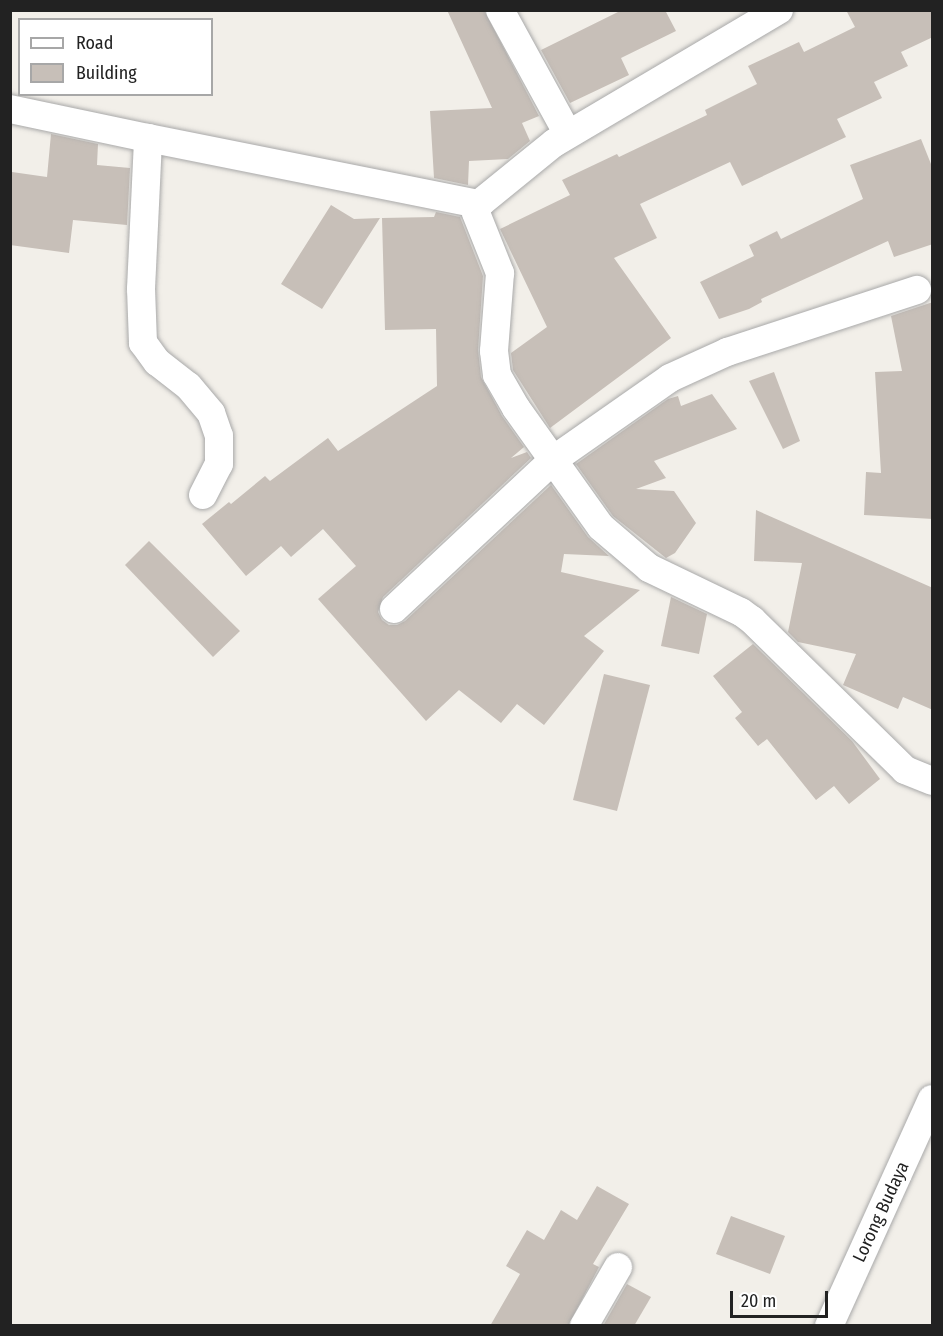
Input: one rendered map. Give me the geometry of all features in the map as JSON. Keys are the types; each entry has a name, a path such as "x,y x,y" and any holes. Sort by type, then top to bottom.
{"street":[{"path":"500,10 568,135"},
{"path":"767,13 554,143 479,204 476,213 500,273 494,351 496,375 601,527 649,568 741,612 905,770 933,781"},
{"path":"10,109 479,204"},
{"path":"148,138 141,288 143,343 157,362 188,386 211,413 219,436 219,464 203,495"},
{"path":"394,609 554,460 670,378 701,362 917,290"},
{"name":"Lorong Budaya","path":"829,1326 933,1100"},
{"path":"584,1326 618,1267"}],"building":[{"path":"447,10 484,10 539,116 522,123 530,141 508,159 469,161 468,185 434,178 430,111 492,108"},
{"path":"622,10 665,10 676,31 621,58 629,75 570,103 541,50"},
{"path":"846,10 933,10 933,37 901,52 908,66 874,82 882,98 837,119 846,137 742,186 730,162 640,204 657,238 614,258 671,338 550,428 513,370 511,353 547,327 500,229 570,195 562,180 617,154 619,157 707,115 705,110 757,84 748,66 799,42 804,52 855,27"},
{"path":"51,134 98,144 97,165 130,168 127,225 73,220 69,253 10,245 12,172 47,177"},
{"path":"921,139 933,169 933,244 894,257 888,241 761,299 762,302 749,309 719,319 700,282 754,256 749,245 777,231 781,239 863,199 850,165"},
{"path":"331,205 354,219 380,218 322,309 281,284"},
{"path":"436,212 460,217 483,276 478,350 481,377 502,416 524,447 511,458 527,452 531,458 383,597 378,612 382,620 389,625 397,625 405,621 551,485 588,537 609,556 564,554 561,572 640,590 584,636 604,651 544,725 517,704 501,723 459,690 426,721 318,599 356,566 323,529 291,557 281,546 246,576 202,524 265,476 270,481 328,438 338,451 437,386 436,329 385,330 382,218 434,217"},
{"path":"933,302 933,519 864,515 866,472 881,473 875,372 902,371 891,316"},
{"path":"774,372 800,441 783,449 749,381"},
{"path":"712,394 737,429 654,461 666,478 636,489 674,491 696,523 675,553 666,558 613,516 576,464 668,399 678,396 681,406"},
{"path":"756,510 933,588 933,710 903,697 898,709 843,685 856,654 798,642 788,632 802,563 754,561"},
{"path":"149,541 240,631 213,657 125,565"},
{"path":"671,597 707,614 699,654 661,646"},
{"path":"753,644 852,741 880,779 849,804 834,786 816,800 767,739 758,746 735,718 742,712 713,676"},
{"path":"604,674 650,685 617,811 573,800"},
{"path":"597,1186 629,1204 593,1264 599,1267 568,1326 490,1326 520,1274 506,1266 527,1230 544,1240 561,1210 577,1220"},
{"path":"731,1216 785,1236 770,1274 716,1254"},
{"path":"627,1284 651,1297 634,1326 603,1326"}]}
